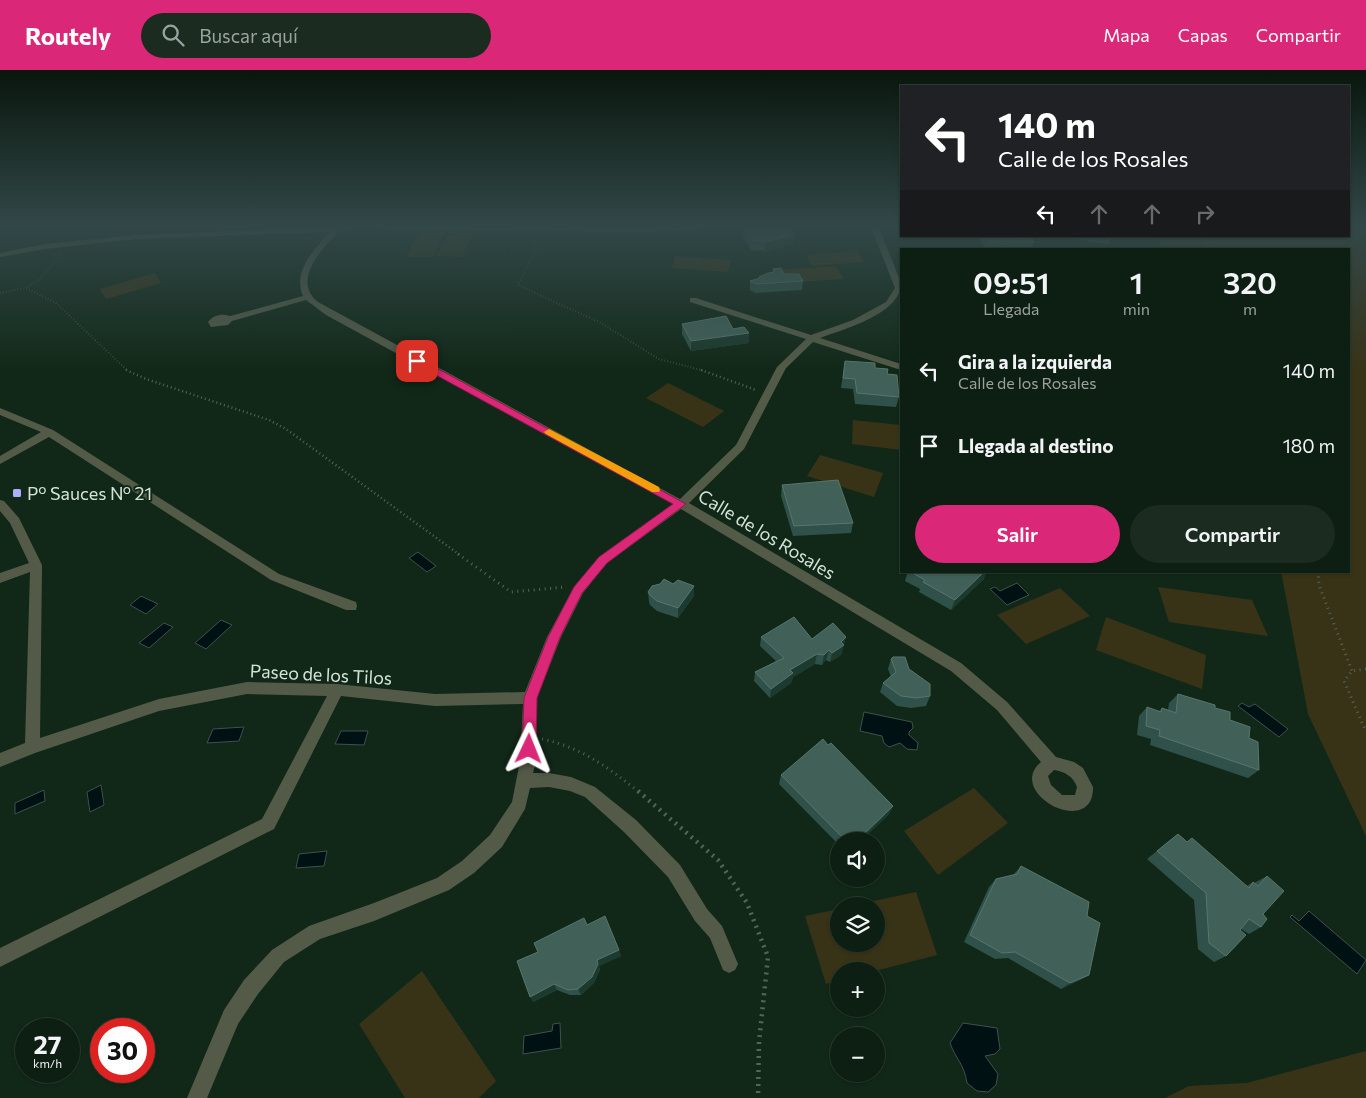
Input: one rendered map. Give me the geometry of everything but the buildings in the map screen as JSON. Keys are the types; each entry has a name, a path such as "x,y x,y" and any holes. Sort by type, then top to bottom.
{"street":[{"path":"229,319 308,297 303,283 306,275"},
{"path":"197,1098 231,1017 251,986 278,956 315,932 374,912 443,884 468,867 496,841 519,804 528,761 530,698 554,637 582,586 603,560 681,504 740,447 782,367 812,338 856,322 889,304 899,288 894,275"},
{"name":"Calle de los Rosales","path":"308,297 329,314 681,504 956,667 1002,706 1052,763"},
{"path":"693,300 900,367"},
{"path":"0,411 49,432 274,576 351,606"},
{"path":"0,462 49,432"},
{"path":"0,504 15,521 36,565 32,747"},
{"path":"0,578 36,565"},
{"name":"Paseo de los Tilos","path":"0,760 32,747 159,705 247,688 337,690 435,700 530,698"},
{"path":"0,958 268,824 337,690"},
{"path":"523,780 549,780 570,784 590,792 618,815 674,870 701,915 716,932 728,964"}],"path":[{"path":"0,293 26,288 43,275"},
{"path":"523,275 518,285 600,322 658,359 714,373 768,395"},
{"path":"26,288 56,303 128,371 146,379 269,420 286,429 510,592 582,586"},
{"path":"1318,573 1319,585 1352,671"},
{"path":"1366,669 1352,671 1344,681 1366,732"}],"shaded area":[{"path":"148,275 156,275 161,283 106,299 100,289"},
{"path":"779,275 842,275 844,279 783,283"},
{"path":"1350,275 1366,275 1366,836 1308,714 1281,573 1350,573"},
{"path":"668,383 724,411 703,427 646,398"},
{"path":"853,420 900,425 900,450 852,444"},
{"path":"820,455 883,473 874,497 807,476"},
{"path":"418,552 436,566 427,572 409,558"},
{"path":"1017,583 1029,595 1007,605 990,589 995,587 1000,591"},
{"path":"1158,587 1252,600 1268,636 1169,622"},
{"path":"1060,588 1090,616 1026,644 997,615"},
{"path":"141,596 158,604 146,614 130,605"},
{"path":"1106,617 1206,655 1202,689 1096,650"},
{"path":"221,620 232,625 206,649 195,643"},
{"path":"164,623 173,627 149,648 139,643"},
{"path":"1242,703 1249,707 1255,704 1288,729 1279,737 1238,706"},
{"path":"864,712 912,722 913,728 909,735 918,743 917,750 907,749 900,743 889,747 884,743 882,736 860,731"},
{"path":"244,727 239,741 207,743 213,729"},
{"path":"341,731 368,731 364,745 335,744"},
{"path":"101,785 104,805 90,812 87,792"},
{"path":"974,788 1008,823 938,875 904,831"},
{"path":"44,790 45,801 15,814 15,803"},
{"path":"327,851 324,866 296,868 299,854"},
{"path":"916,892 937,955 885,968 885,962 830,962 830,983 826,984 805,916 830,911 830,952 885,952 885,899"},
{"path":"1309,911 1366,960 1357,974 1290,917 1292,915 1299,921"},
{"path":"422,971 496,1081 479,1098 405,1098 359,1024"},
{"path":"560,1023 561,1048 523,1054 524,1036 552,1031 553,1024"},
{"path":"963,1023 997,1028 1000,1049 995,1054 985,1056 998,1074 996,1085 988,1092 977,1091 967,1083 962,1066 952,1049 950,1043"},
{"path":"1366,1051 1366,1098 1165,1098 1189,1086 1247,1083"}],"slow traffic":[{"path":"549,432 655,490"}],"place":[{"name":"Pº Sauces Nº 21","path":"17,493"}],"route":[{"path":"417,361 681,504 603,560 578,590 554,637 530,698 529,749"}]}
